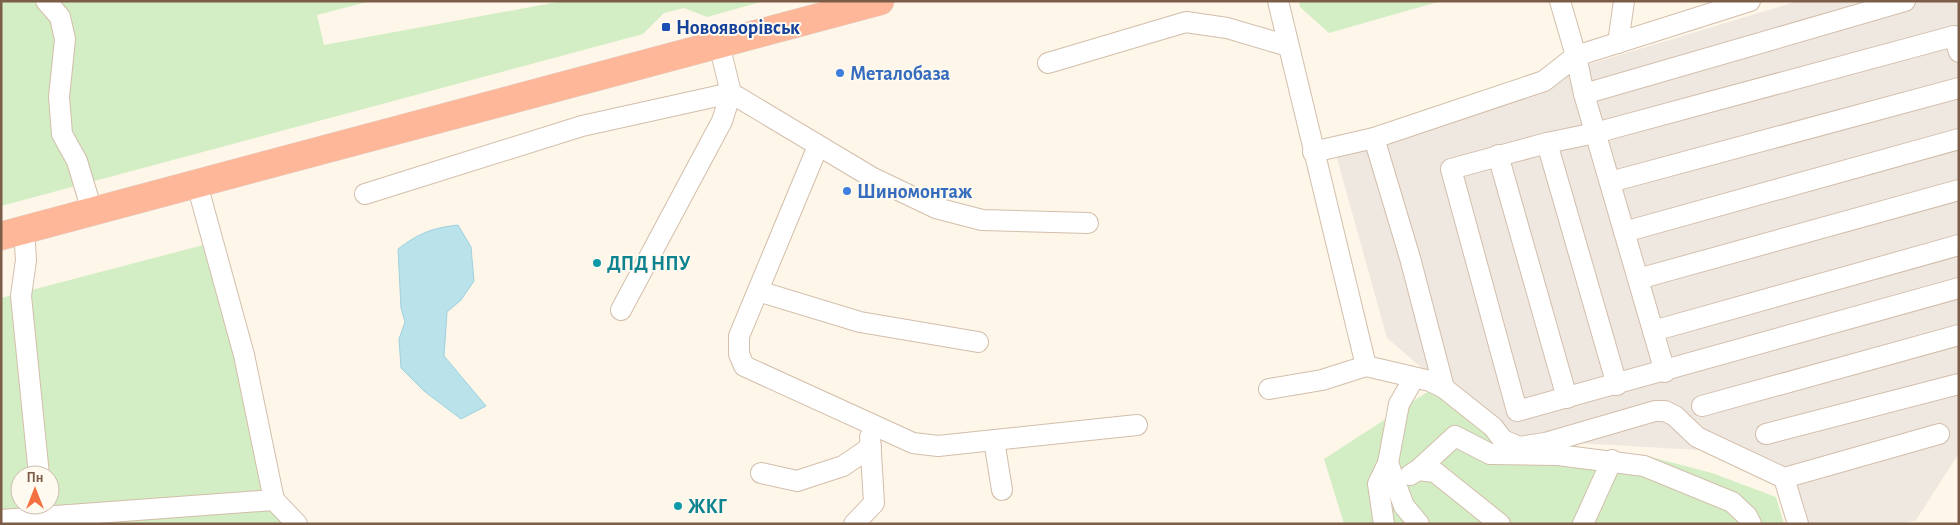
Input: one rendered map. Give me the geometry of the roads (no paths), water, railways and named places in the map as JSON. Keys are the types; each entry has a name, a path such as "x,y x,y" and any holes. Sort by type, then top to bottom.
{"highway":[{"path":"13,233 868,3"}],"street":[{"path":"46,1 60,17 65,39 59,97 62,134 77,160 92,211"},
{"path":"1278,1 1366,366"},
{"path":"1560,1 1576,56 1584,94 1665,372"},
{"path":"1618,43 1624,1"},
{"path":"1314,152 1374,138 1544,81 1576,56 1750,1"},
{"path":"1584,94 1905,1"},
{"path":"1048,63 1186,22 1227,28 1288,46"},
{"path":"1959,52 1954,36 1595,132 1498,155 1451,169 1517,412 1959,288"},
{"path":"621,310 722,121 731,93 719,44"},
{"path":"1610,182 1959,88"},
{"path":"365,194 582,126 731,93 873,178 936,208 982,220 1088,223"},
{"path":"1374,138 1410,258 1444,388"},
{"path":"1624,232 1959,139"},
{"path":"1547,143 1617,385"},
{"path":"818,146 739,336 739,354 744,366 913,444 938,446 1137,425"},
{"path":"1498,155 1567,398"},
{"path":"197,184 244,355 274,500 297,524"},
{"path":"1638,279 1959,190"},
{"path":"13,233 26,260 22,296 38,465"},
{"path":"1653,331 1959,245"},
{"path":"758,291 860,322 978,342"},
{"path":"1702,406 1959,335"},
{"path":"1268,389 1322,380 1366,366 1444,388 1493,428 1503,440 1519,447 1545,443 1655,412 1665,412 1675,416 1697,436 1784,478 1939,434"},
{"path":"1384,524 1378,484 1388,463 1398,404 1414,378"},
{"path":"1766,434 1959,384"},
{"path":"854,524 874,503 869,425"},
{"path":"1396,485 1418,470 1455,436 1490,454 1515,455 1532,453 1612,460 1644,466 1732,502 1747,516 1751,524"},
{"path":"994,440 1002,490"},
{"path":"761,473 798,481 843,466 871,447"},
{"path":"1583,524 1612,460"},
{"path":"1388,463 1404,506 1419,524"},
{"path":"1418,470 1435,472 1500,524"},
{"path":"1784,478 1798,524"},
{"path":"60,514 274,500"},
{"path":"1,520 43,515"}],"water":[{"path":"458,225 471,247 474,281 461,300 447,312 444,356 486,406 461,419 424,391 401,368 399,339 405,322 401,308 398,249 426,232"}],"place":[{"name":"Новояворівськ","path":"666,27"},
{"name":"Металобаза","path":"840,73"},
{"name":"Шиномонтаж","path":"847,191"},
{"name":"ДПД НПУ","path":"597,263"},
{"name":"ЖКГ","path":"678,506"}]}
